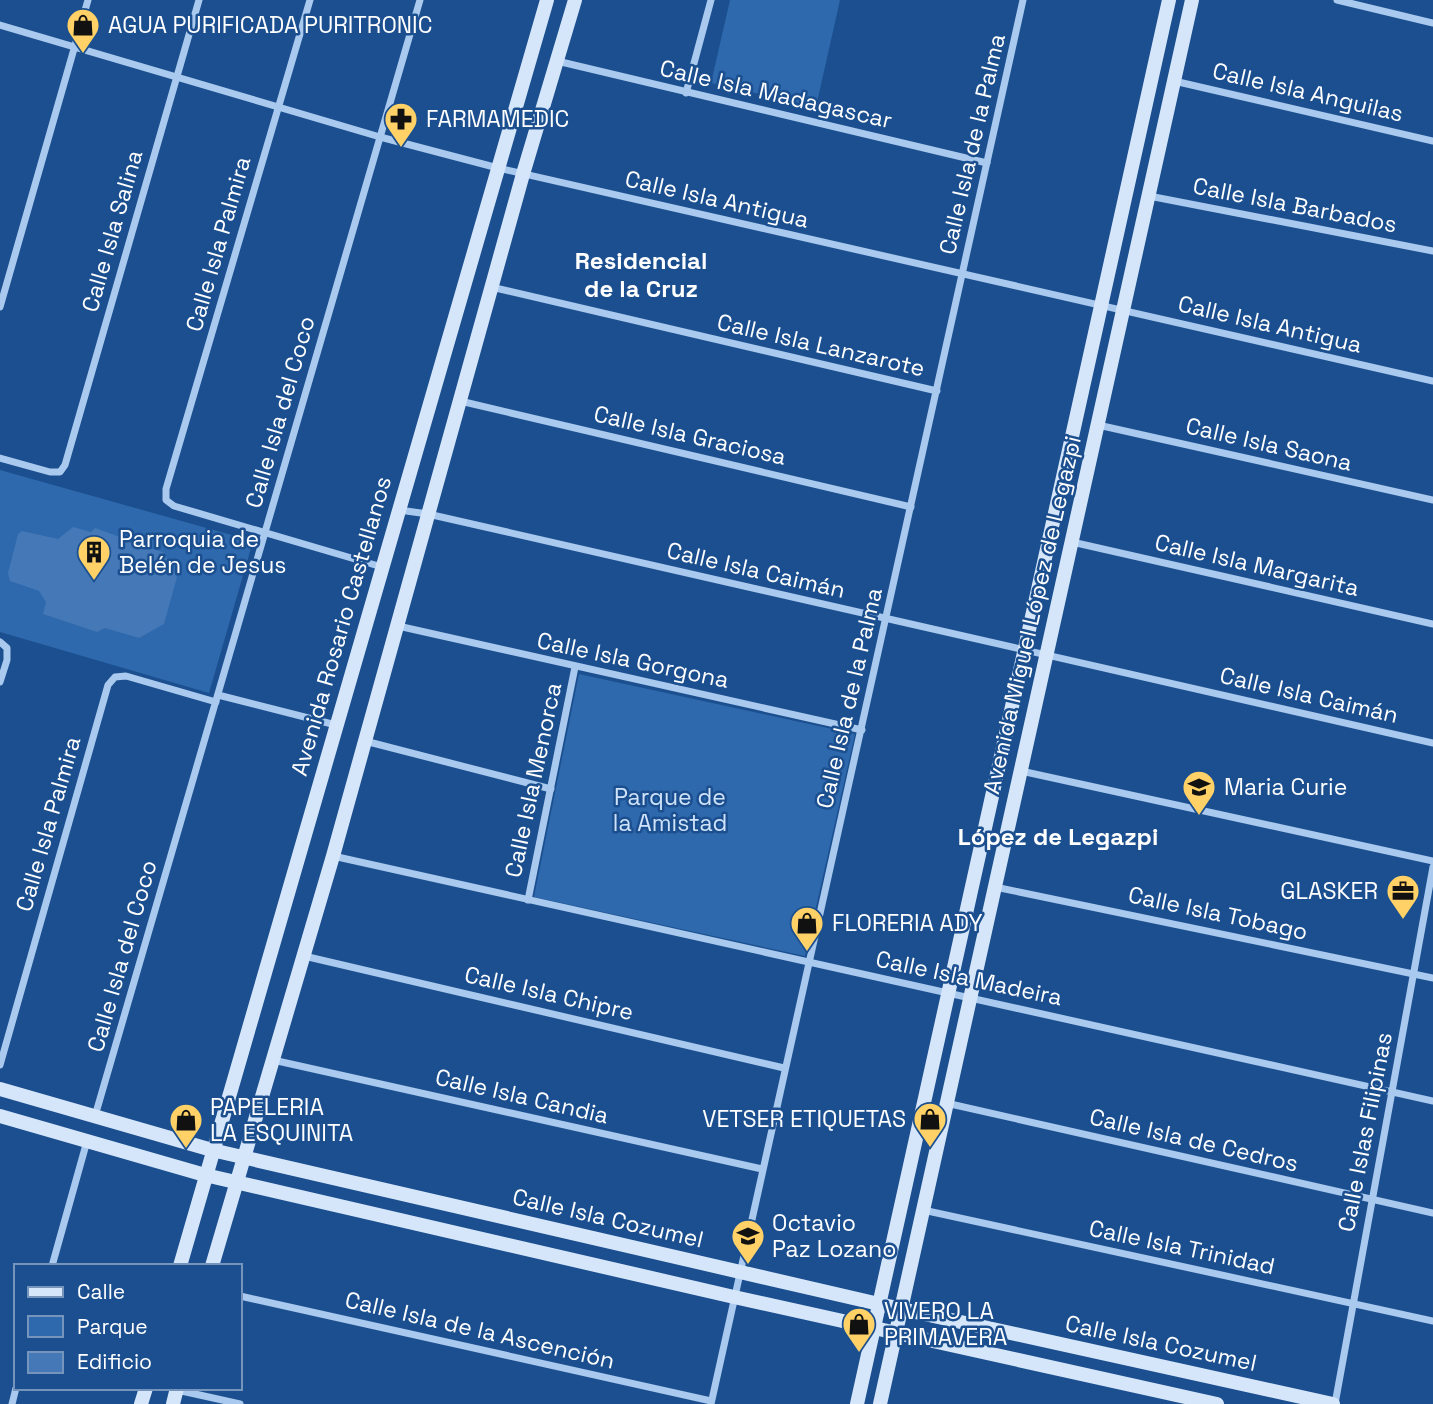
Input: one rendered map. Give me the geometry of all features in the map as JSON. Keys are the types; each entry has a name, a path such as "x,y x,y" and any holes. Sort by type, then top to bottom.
{"street":[{"path":"0,307 88,0"},
{"name":"Calle Isla Salina","path":"0,458 50,472 60,472 65,465 199,0"},
{"name":"Calle Isla Palmira","path":"264,534 174,506 166,500 166,489 310,0"},
{"name":"Calle Isla del Coco","path":"95,1117 420,0"},
{"name":"Avenida Rosario Castellanos","path":"181,1264 547,0"},
{"path":"213,1264 333,856 491,287 575,0"},
{"path":"686,93 711,0"},
{"name":"Calle Isla de la Palma","path":"711,1403 1023,0"},
{"name":"Avenida Miguel López de Legazpi","path":"856,1404 1169,0"},
{"name":"Avenida Miguel López de Legazpi","path":"880,1404 1192,0"},
{"path":"1337,0 1433,23"},
{"name":"Calle Isla Antigua","path":"0,25 498,168 1433,381"},
{"name":"Calle Isla Madagascar","path":"557,61 987,163"},
{"name":"Calle Isla Anguilas","path":"1174,82 1433,141"},
{"name":"Calle Isla Barbados","path":"1149,196 1433,251"},
{"name":"Calle Isla Lanzarote","path":"491,287 937,391"},
{"name":"Calle Isla Graciosa","path":"460,400 911,507"},
{"name":"Calle Isla Saona","path":"1098,425 1433,500"},
{"name":"Calle Isla Caimán","path":"398,510 428,514 1433,743"},
{"path":"264,534 382,567"},
{"name":"Calle Isla Margarita","path":"1072,542 1433,624"},
{"name":"Calle Isla Gorgona","path":"397,626 862,730"},
{"path":"0,682 7,660 3,645"},
{"name":"Calle Isla Menorca","path":"528,901 575,667"},
{"name":"Calle Isla Palmira","path":"0,1065 108,685 115,677 126,676 217,699"},
{"path":"217,699 336,724"},
{"path":"365,741 551,789"},
{"path":"1021,771 1433,861"},
{"name":"Calle Isla Madeira","path":"333,856 1433,1101"},
{"name":"Calle Islas Filipinas","path":"1334,1404 1433,867"},
{"name":"Calle Isla Tobago","path":"995,887 1433,978"},
{"name":"Calle Isla Chipre","path":"304,956 784,1068"},
{"name":"Calle Isla Candia","path":"274,1060 762,1169"},
{"name":"Calle Isla Cozumel","path":"0,1089 212,1150 879,1304 1334,1404"},
{"name":"Calle Isla de Cedros","path":"946,1103 1433,1213"},
{"name":"Calle Isla Cozumel","path":"0,1116 205,1175 734,1297 1217,1404"},
{"path":"53,1264 88,1141"},
{"name":"Calle Isla Trinidad","path":"923,1210 1433,1321"},
{"name":"Calle Isla de la Ascención","path":"242,1296 711,1403"},
{"path":"176,1394 240,1404"}],"green space":[{"path":"730,0 840,0 816,107 711,83"},
{"path":"0,470 253,541 209,693 0,632"},
{"name":"Parque de la Amistad","path":"579,674 855,734 805,956 534,897"}],"building":[{"name":"Parroquia de Belén de Jesus","path":"73,527 91,532 95,528 131,541 130,543 163,552 177,577 164,624 139,638 105,628 97,632 43,614 46,602 39,591 10,581 8,573 18,534 22,531 58,539"}],"place":[{"name":"AGUA PURIFICADA PURITRONIC","path":"83,55"},
{"name":"FARMAMEDIC","path":"401,149"},
{"name":"Parroquia de Belén de Jesus","path":"94,582"},
{"name":"Maria Curie","path":"1199,817"},
{"name":"GLASKER","path":"1403,921"},
{"name":"FLORERIA ADY","path":"807,953"},
{"name":"VETSER ETIQUETAS","path":"930,1149"},
{"name":"PAPELERIA LA ESQUINITA","path":"186,1150"},
{"name":"Octavio Paz Lozano","path":"748,1266"},
{"name":"VIVERO LA PRIMAVERA","path":"859,1354"}],"district":[{"name":"Residencial de la Cruz","path":"641,274"},
{"name":"López de Legazpi","path":"1058,836"}]}
